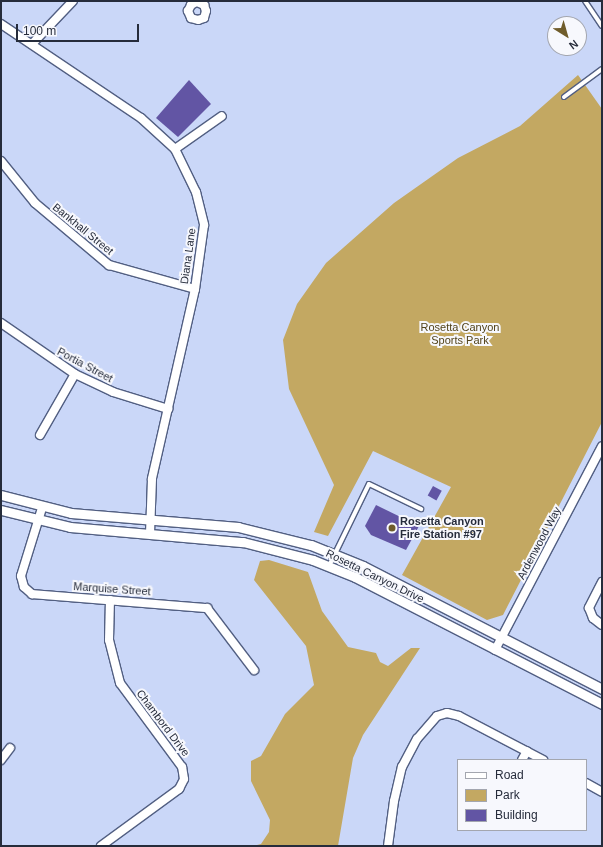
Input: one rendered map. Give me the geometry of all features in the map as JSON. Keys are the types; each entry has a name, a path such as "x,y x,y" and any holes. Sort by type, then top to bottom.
{"street":[{"path":"32,44 73,1"},
{"name":"Diana Lane","path":"1,24 141,118 175,149 196,192 204,225 195,289 152,479 150,534"},
{"path":"175,149 222,116"},
{"name":"Bankhall Street","path":"1,161 35,203 109,265 195,289"},
{"name":"Portia Street","path":"1,323 75,374 113,392 168,409"},
{"path":"40,435 75,374"},
{"name":"Ardenwood Way","path":"495,650 602,446"},
{"name":"Rosetta Canyon Drive","path":"1,495 42,508 90,516 238,528 285,537 334,553 602,689"},
{"name":"Marquise Street","path":"42,508 21,576 24,587 32,594 207,608 254,670"},
{"name":"Rosetta Canyon Drive","path":"1,510 38,521 92,530 243,542 281,550 329,566 602,704"},
{"path":"602,582 589,608 593,618 602,625"},
{"name":"Chambord Drive","path":"101,846 179,790 184,779 182,767 120,683 110,647 110,600"},
{"path":"388,846 394,801 402,767 417,739 437,716 447,713 459,716 541,759"},
{"path":"1,760 10,748"},
{"path":"523,759 527,751"},
{"path":"587,784 602,792"}],"lane":[{"path":"585,1 602,26"},
{"path":"564,97 602,69"},
{"path":"329,566 334,553 369,484 421,509"}],"green space":[{"name":"Rosetta Canyon Sports Park","path":"578,75 602,109 602,422 503,615 487,620 402,575 451,487 373,451 328,536 314,532 334,485 289,389 283,340 297,304 326,263 394,203 458,158 520,126"},
{"path":"269,560 308,572 322,611 348,647 376,653 380,662 388,666 411,648 420,648 363,735 353,758 338,846 253,846 261,844 269,832 270,820 251,781 251,761 261,756 285,714 314,685 306,646 254,580 260,561"}],"building":[{"path":"189,80 211,104 178,137 156,118"},
{"path":"433,486 442,491 436,500 428,496"},
{"name":"Rosetta Canyon Fire Station #97","path":"376,505 419,526 406,550 371,535 365,526"}],"place":[{"name":"Rosetta Canyon Fire Station #97","path":"392,528"}]}
